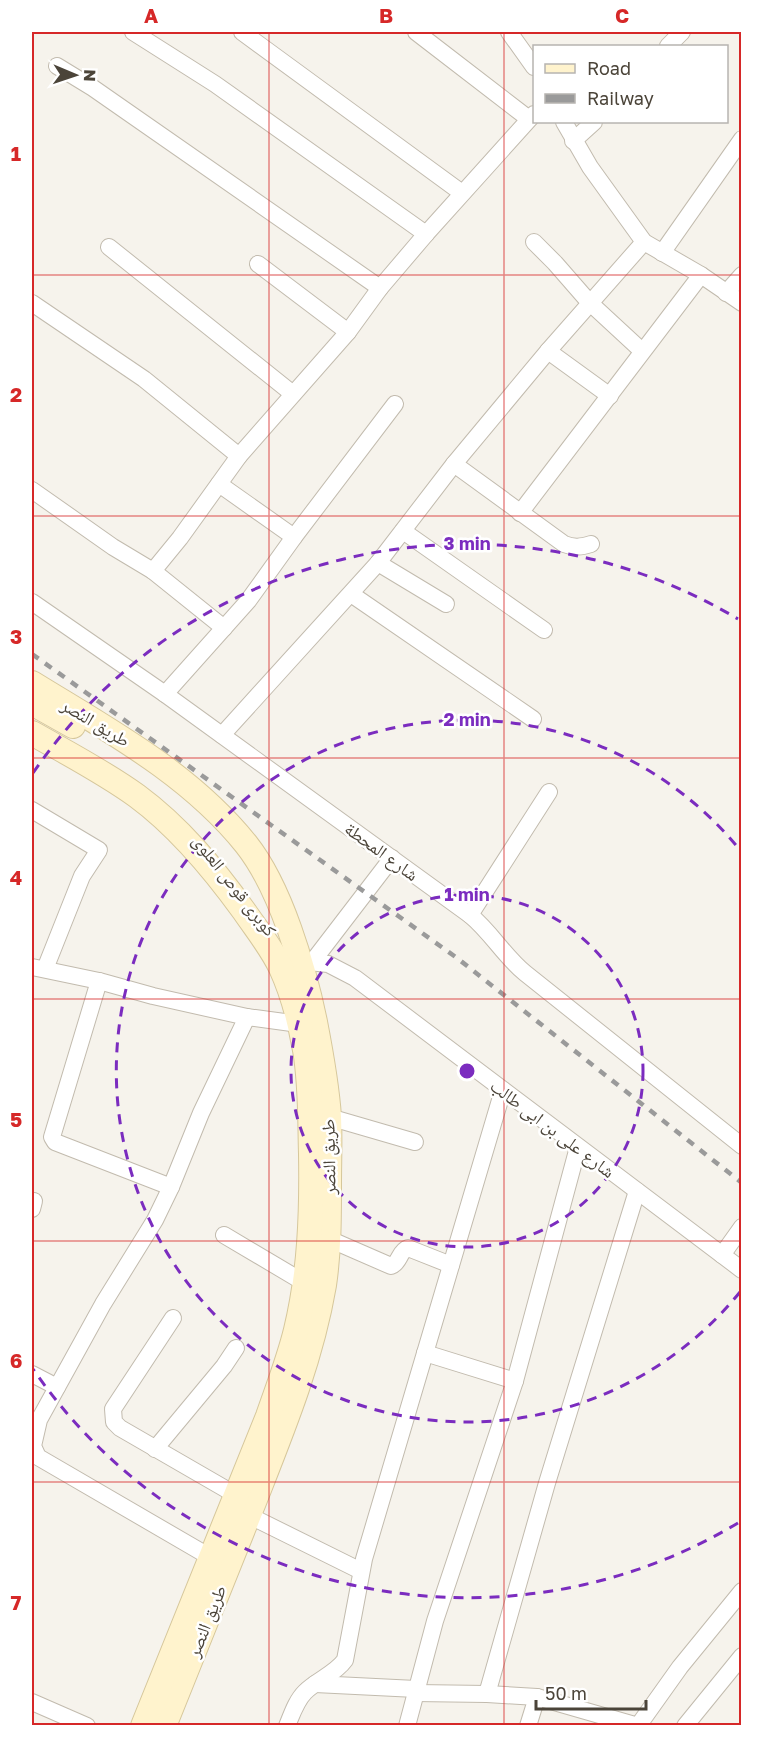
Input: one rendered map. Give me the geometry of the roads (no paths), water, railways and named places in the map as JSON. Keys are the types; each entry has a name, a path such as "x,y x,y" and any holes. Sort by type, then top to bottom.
{"street":[{"path":"133,32 215,84 426,234"},
{"path":"242,32 462,193"},
{"path":"153,572 239,456 348,332 380,288 426,234 532,116 416,32"},
{"path":"509,32 533,66"},
{"path":"669,45 682,32"},
{"path":"57,66 93,88 380,288"},
{"path":"564,123 590,167 644,242 701,275 741,303"},
{"path":"573,141 593,123"},
{"path":"662,253 741,143"},
{"path":"534,242 589,302 642,351"},
{"path":"222,735 378,563 454,464 589,302 644,242"},
{"path":"109,246 293,394"},
{"path":"258,264 348,332"},
{"path":"520,513 701,275"},
{"path":"726,293 741,275"},
{"path":"32,303 144,379 239,456"},
{"path":"548,351 610,396"},
{"path":"165,694 248,602 294,537 395,404"},
{"path":"454,464 571,547 591,544"},
{"path":"219,484 294,537"},
{"path":"32,490 153,572 224,628"},
{"path":"403,531 544,630"},
{"path":"378,563 447,604"},
{"path":"351,594 532,719"},
{"name":"شارع المحطة","path":"32,602 165,694 470,915 525,974 741,1146"},
{"name":"طريق النصر","path":"32,683 161,763 202,797 245,842 258,860 278,899 288,929 306,961 306,981 318,1039 329,1117 329,1239 316,1326 290,1410 164,1725"},
{"name":"كوبرى قوص العلوى","path":"32,703 111,748 155,777 203,819 277,938 291,976 299,1024"},
{"name":"كوبرى قوص العلوى","path":"32,720 122,771 147,789 238,873 288,929"},
{"name":"طريق النصر","path":"32,734 111,779 159,813 224,882 270,946 290,992 306,1053 311,1168 310,1237 305,1283 296,1328 284,1372 143,1725"},
{"path":"470,915 549,792"},
{"path":"32,810 99,850 82,876 38,968 247,1017 299,1024"},
{"path":"306,961 392,858"},
{"name":"شارع على بن ابى طالب","path":"306,961 328,964 355,978 741,1270"},
{"path":"99,981 52,1137 55,1142 171,1187"},
{"path":"210,1557 38,1457 33,1446 39,1420 103,1304 155,1220 201,1113 247,1017"},
{"path":"287,1725 297,1702 305,1692 345,1660 361,1571 503,1090"},
{"path":"329,1117 415,1142"},
{"path":"407,1725 435,1621 515,1381 578,1147"},
{"path":"487,1694 547,1483 637,1191"},
{"path":"722,1255 741,1227"},
{"path":"224,1235 305,1283"},
{"path":"329,1239 387,1266 396,1264 403,1250 408,1248 451,1265"},
{"path":"173,1318 113,1409 114,1422 155,1449 236,1495"},
{"path":"155,1449 224,1366 236,1348"},
{"path":"425,1353 515,1381"},
{"path":"32,1374 57,1387"},
{"path":"249,1515 361,1571"},
{"path":"315,1684 537,1697 638,1725 680,1667 741,1591"},
{"path":"685,1725 741,1656"},
{"path":"528,1725 537,1697"},
{"path":"32,1702 87,1725"}],"railway":[{"path":"32,654 457,958 742,1183"}]}
